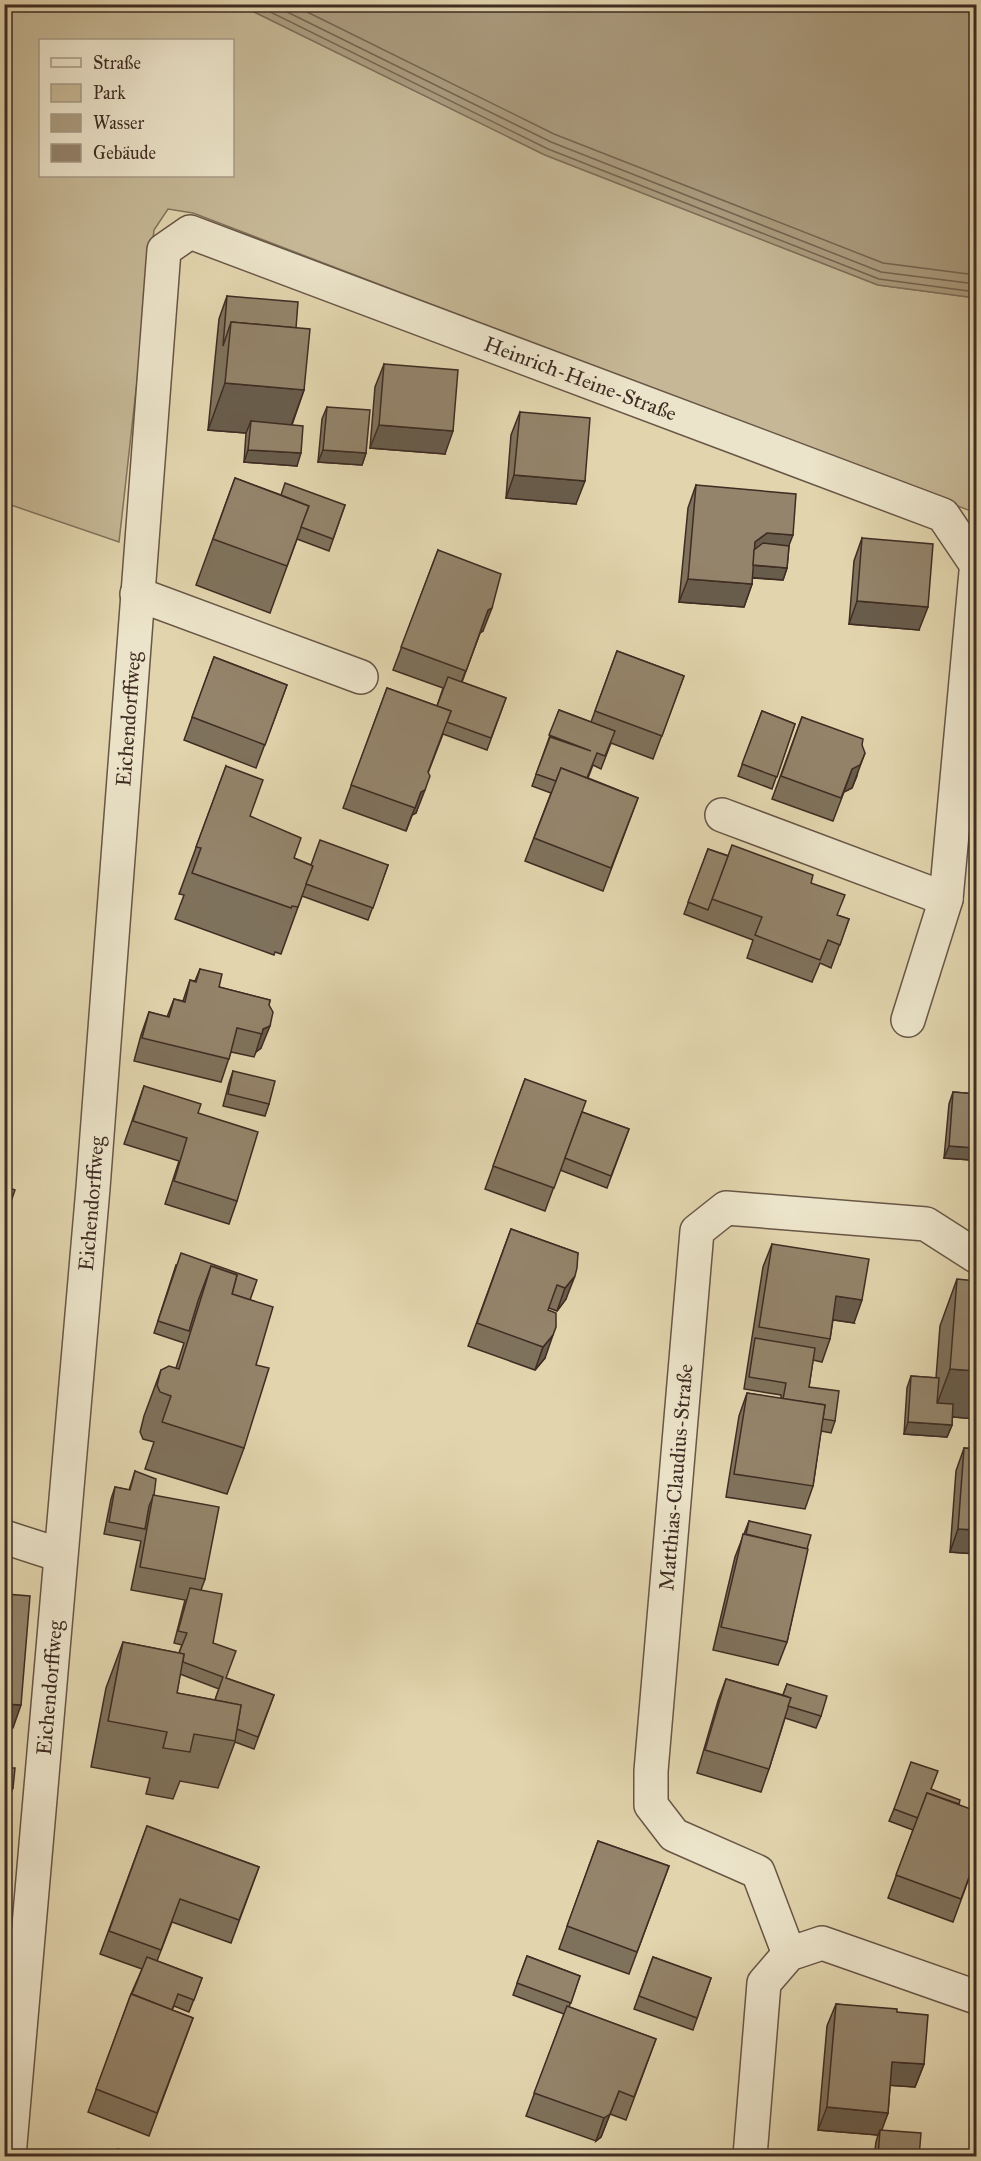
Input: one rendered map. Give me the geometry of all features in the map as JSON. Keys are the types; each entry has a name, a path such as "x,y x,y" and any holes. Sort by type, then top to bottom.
{"street":[{"name":"Heinrich-Heine-Straße","path":"164,250 190,232 943,515 976,564"},
{"name":"Eichendorffweg","path":"9,2157 93,1188 164,250"},
{"path":"908,1020 946,899 976,572"},
{"path":"137,594 361,676"},
{"path":"722,815 946,899"},
{"name":"Matthias-Claudius-Straße","path":"789,1954 758,1872 674,1835 651,1805 651,1772 698,1231 726,1208 926,1224 976,1256"},
{"path":"4,1537 60,1555"},
{"path":"750,2157 764,1983 789,1954 822,1942 976,1997"}],"green space":[{"path":"5,5 240,5 545,155 878,285 976,298 976,513 193,213 168,209 154,230 119,542 5,503"}],"water":[{"path":"240,5 976,5 976,298 878,285 545,155"}],"building":[{"path":"227,296 298,302 296,328 231,322 223,346"},
{"path":"231,322 310,329 304,390 225,383"},
{"path":"384,364 458,370 453,431 379,425"},
{"path":"327,407 370,410 366,453 323,450"},
{"path":"520,412 590,418 585,481 514,475"},
{"path":"251,421 303,426 301,453 248,450"},
{"path":"235,478 309,506 287,566 213,539"},
{"path":"285,483 345,505 333,539 301,527 309,506 281,495"},
{"path":"696,485 796,494 793,535 767,533 755,542 752,584 688,579"},
{"path":"862,538 933,544 928,607 857,601"},
{"path":"763,543 789,546 787,568 753,565 754,550"},
{"path":"438,550 501,574 492,608 488,610 466,671 401,647"},
{"path":"617,651 684,676 662,736 595,711"},
{"path":"214,657 287,685 265,745 192,717"},
{"path":"448,677 506,698 491,738 447,722 451,711 437,706"},
{"path":"387,688 451,711 428,772 430,776 425,790 421,792 415,808 351,785"},
{"path":"559,710 615,731 605,756 597,753 587,778 561,768 556,781 536,774 550,737 591,751 549,735"},
{"path":"762,711 795,724 777,777 742,764"},
{"path":"802,717 863,739 862,745 865,753 860,765 852,769 841,798 781,776"},
{"path":"226,766 263,780 250,816 301,838 294,858 313,866 298,907 292,906 291,908 192,873 201,848 196,847"},
{"path":"561,768 638,798 611,868 534,838"},
{"path":"320,840 388,865 373,908 306,884"},
{"path":"732,845 813,875 811,883 845,895 837,915 849,919 840,945 828,940 820,960 755,935 762,917 712,899"},
{"path":"708,849 728,856 708,910 688,902"},
{"path":"200,969 222,974 219,987 270,1000 269,1005 273,1012 270,1026 263,1029 262,1034 237,1028 229,1059 142,1038 149,1012 169,1017 174,999 185,1002 190,980 196,982"},
{"path":"233,1071 275,1081 269,1104 228,1094"},
{"path":"525,1079 586,1101 554,1188 493,1166"},
{"path":"144,1086 201,1104 198,1113 258,1132 237,1201 174,1181 187,1138 133,1121"},
{"path":"953,1092 976,1094 976,1148 949,1146"},
{"path":"582,1112 629,1129 611,1176 565,1158"},
{"path":"4,1186 15,1190 4,1222"},
{"path":"511,1229 578,1253 575,1276 565,1288 557,1285 548,1310 556,1313 556,1327 553,1335 543,1347 477,1323"},
{"path":"772,1244 869,1259 862,1300 836,1296 830,1339 759,1327"},
{"path":"181,1253 257,1280 250,1300 232,1294 237,1275 211,1266 189,1331 158,1321"},
{"path":"211,1266 237,1275 232,1294 273,1307 256,1365 269,1368 244,1448 162,1422 171,1396 160,1392 157,1385 161,1370 169,1366 179,1369"},
{"path":"957,1279 976,1281 976,1371 950,1369"},
{"path":"755,1338 815,1348 809,1387 839,1391 835,1421 823,1419 825,1405 783,1399 786,1383 749,1377"},
{"path":"911,1376 939,1378 937,1403 953,1404 952,1425 908,1422"},
{"path":"747,1393 825,1405 813,1486 734,1474"},
{"path":"964,1448 976,1449 976,1530 958,1529"},
{"path":"135,1471 156,1479 145,1529 109,1522 115,1487 130,1490"},
{"path":"153,1495 219,1507 205,1579 140,1567"},
{"path":"749,1521 811,1535 807,1549 746,1534"},
{"path":"743,1534 808,1549 787,1642 721,1627"},
{"path":"4,1581 6,1594 30,1596 21,1705 4,1704"},
{"path":"190,1588 222,1594 213,1643 236,1651 226,1678 274,1695 258,1737 237,1729 241,1705 215,1700 223,1677 183,1662 184,1654 179,1653 187,1633 178,1631"},
{"path":"123,1642 184,1654 177,1693 241,1705 235,1741 194,1734 190,1752 163,1748 167,1732 108,1721"},
{"path":"726,1679 791,1698 769,1769 705,1750"},
{"path":"787,1684 827,1696 821,1716 788,1706 791,1698 783,1695"},
{"path":"911,1762 938,1771 931,1789 960,1800 959,1804 927,1793 918,1818 894,1809"},
{"path":"4,1768 15,1768 13,1788 4,1787"},
{"path":"927,1793 976,1811 976,1858 961,1899 896,1875"},
{"path":"147,1826 259,1867 239,1920 180,1899 161,1950 109,1931"},
{"path":"598,1841 669,1866 637,1952 567,1926"},
{"path":"527,1956 580,1976 571,2003 517,1983"},
{"path":"147,1957 202,1978 194,2000 178,1994 172,2010 132,1994"},
{"path":"653,1957 711,1978 697,2018 639,1996"},
{"path":"131,1994 193,2018 157,2113 96,2089"},
{"path":"836,2004 897,2009 897,2012 928,2015 924,2064 892,2062 888,2113 827,2107"},
{"path":"567,2006 656,2039 634,2097 619,2091 610,2114 604,2118 534,2093"},
{"path":"880,2130 921,2133 919,2157 878,2157"},
{"path":"118,2149 139,2157 115,2157"}]}
